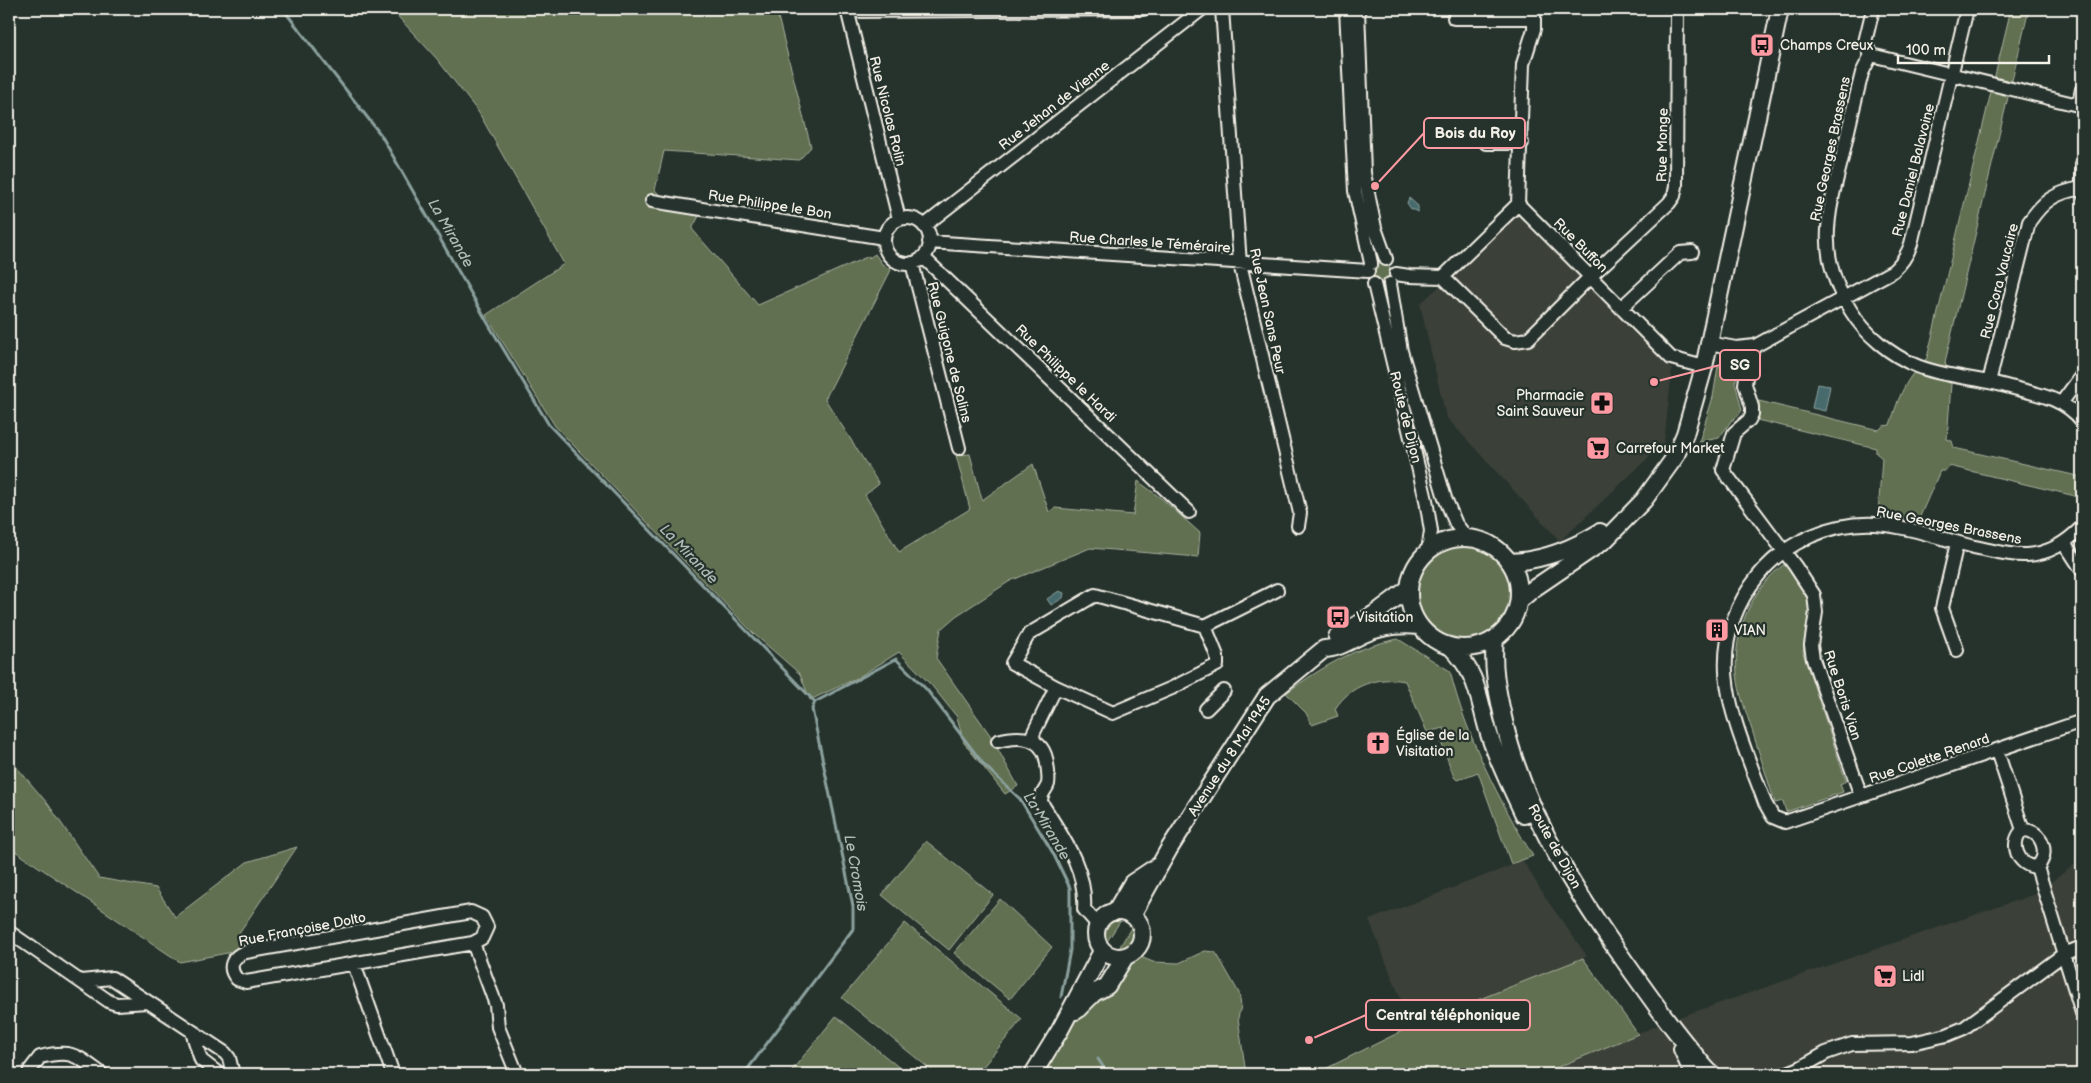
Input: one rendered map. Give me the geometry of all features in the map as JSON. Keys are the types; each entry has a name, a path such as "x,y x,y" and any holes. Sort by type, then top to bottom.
{"main road":[{"path":"1518,601 1605,540 1644,500 1675,457 1685,434 1704,367 1780,9"},
{"path":"1510,562 1554,555 1583,542 1644,500"},
{"path":"1467,538 1488,543 1500,551 1510,562 1518,581 1518,601 1511,622 1495,639 1474,648 1451,647 1434,640 1419,626 1410,609 1408,589 1412,572 1428,551 1442,542 1467,538"},
{"path":"1324,649 1324,645 1376,613 1408,589"},
{"name":"Avenue du 8 Mai 1945","path":"1132,915 1164,858 1267,696 1324,649 1333,649 1378,629 1400,625 1419,626"},
{"name":"Route de Dijon","path":"1495,639 1494,680 1507,735 1521,781 1550,843 1598,924 1674,1030 1712,1074"},
{"path":"1451,647 1467,666 1474,678 1490,736 1504,774 1529,826 1569,886 1598,924"},
{"path":"1115,912 1132,883 1152,871 1164,858"},
{"path":"1121,911 1132,915 1141,926 1141,942 1132,954 1125,957 1113,957 1102,951 1096,939 1098,925 1108,914 1115,912 1121,911"},
{"path":"1036,1071 1102,951"},
{"path":"1060,1030 1084,1001 1107,986 1125,957"},
{"name":"Route de Dijon","path":"1674,1030 1693,1074"}],"street":[{"path":"848,10 1143,9"},
{"name":"Rue Jehan de Vienne","path":"924,226 1202,9"},
{"name":"Rue Jean Sans Peur","path":"1222,9 1240,264 1300,513 1298,526"},
{"path":"1347,9 1355,18 1360,34"},
{"name":"Route de Dijon","path":"1347,9 1355,191 1370,267 1369,279 1374,284 1426,500 1431,531 1428,551"},
{"name":"Route de Dijon","path":"1358,9 1364,173 1375,228 1386,259 1394,265 1393,279 1401,351 1444,498 1456,524 1467,538"},
{"name":"Rue Monge","path":"1443,277 1505,338 1514,341 1528,339 1591,276 1669,203 1674,196 1676,186 1677,9"},
{"path":"1873,9 1865,42 1870,55 2080,105 2082,89"},
{"name":"Rue Daniel Balavoine","path":"1755,346 1893,271 1907,255 1967,9"},
{"name":"Rue Nicolas Rolin","path":"848,10 899,219"},
{"path":"1374,284 1382,287 1393,279 1409,276 1443,277 1518,204 1522,143 1523,64 1534,29 1534,13 1454,18"},
{"name":"Rue Georges Brassens","path":"1870,55 1862,73 1828,217 1830,263 1835,281 1843,298 1863,328 1879,343 1906,361 1933,372 1989,382 2062,402 2082,421"},
{"path":"1486,143 1522,143"},
{"path":"2082,165 2082,190"},
{"name":"Rue Cora Vaucaire","path":"1989,382 2029,222 2041,205 2050,198 2064,192 2082,190"},
{"name":"Rue Philippe le Bon","path":"652,201 884,238"},
{"name":"Rue Buffon","path":"1518,204 1671,358 1704,367"},
{"path":"899,219 913,219 924,226 929,242 917,260 898,262 892,258 884,245 884,238 889,226 899,219"},
{"name":"Rue Charles le Téméraire","path":"929,242 1240,264 1370,267"},
{"path":"1621,308 1680,253 1692,252"},
{"path":"1370,267 1378,259 1386,259"},
{"name":"Rue Guigone de Salins","path":"917,260 960,448"},
{"name":"Rue Philippe le Hardi","path":"917,260 1189,512"},
{"path":"1709,343 1736,348 1755,346"},
{"name":"Rue Boris Vian","path":"1755,346 1749,357 1745,384 1752,407 1752,414 1749,420 1738,428 1732,436 1723,470 1784,551 1814,595 1816,612 1811,645 1813,659 1861,796"},
{"path":"2062,402 2082,375"},
{"name":"Rue Georges Brassens","path":"1785,822 1773,817 1765,804 1731,706 1725,660 1732,620 1763,570 1784,551 1798,542 1822,532 1862,524 1899,528 2007,554 2026,555 2047,551 2064,544 2082,527"},
{"path":"1957,543 1942,608 1957,650"},
{"path":"2064,544 2082,570"},
{"path":"1205,626 1216,656 1217,665 1172,688 1113,713 1056,687 1012,663 1029,634 1095,595 1205,626 1277,590"},
{"path":"1034,741 1033,734 1056,687"},
{"path":"1206,709 1224,691"},
{"name":"Rue Colette Renard","path":"1785,822 2082,721"},
{"path":"998,740 1017,736 1034,741 1041,747 1047,758 1048,783 1040,795 1041,802 1080,870 1084,891 1084,909 1098,925"},
{"path":"1997,751 2023,830 2017,840 2017,854 2026,864 2036,867"},
{"path":"2023,830 2034,833 2043,844 2043,858 2036,867"},
{"path":"2036,867 2082,1012"},
{"name":"Rue Françoise Dolto","path":"472,912 482,917 487,927 484,936 473,943 246,982 237,979 232,970 232,963 235,958 246,952 472,912"},
{"path":"9,932 113,1004 147,1002"},
{"path":"473,943 496,1005 498,1027 518,1074"},
{"path":"1785,1074 1797,1071 1826,1053 1852,1044 1912,1043 1947,1035 1964,1028 2064,954 2082,947"},
{"path":"354,964 393,1074"},
{"path":"81,982 112,978 225,1053 229,1058 233,1074"},
{"path":"192,1032 201,1060 219,1074"},
{"path":"29,1074 40,1057 68,1053 75,1055 102,1074"}],"shaded area":[{"path":"1521,211 1672,370 1664,443 1560,541 1446,417 1420,304"},
{"path":"1523,861 1547,900 1587,956 1569,966 1412,1027 1369,920"},
{"path":"2082,862 2082,1074 1541,1074 1668,1021 2035,894 2075,864"}],"green space":[{"path":"391,9 776,9 811,147 799,160 664,151 655,190 676,212 699,216 692,229 758,305 875,254 882,264 891,270 825,399 879,484 865,495 899,552 970,509 956,455 970,454 982,500 1033,464 1049,512 1055,508 1133,515 1138,481 1162,499 1200,533 1198,557 1090,548 1010,581 956,616 941,629 936,658 990,735 1018,786 1005,794 964,743 957,717 932,686 899,652 857,678 810,700 800,674 754,634 555,426 486,315 564,264 479,113 437,59"},
{"path":"2011,9 2029,9 1945,362 1951,384 1947,439 1952,441 1954,448 2082,477 2082,500 2071,495 1949,466 1945,471 1940,471 1918,521 1878,514 1882,458 1876,453 1876,448 1757,420 1759,401 1879,430 1883,426 1890,425 1904,388 1913,373 1927,358"},
{"path":"1382,264 1388,267 1391,273 1388,279 1382,282 1376,279 1373,273 1376,267"},
{"path":"1718,366 1739,370 1735,382 1742,410 1731,421 1719,438 1699,442 1713,397"},
{"path":"1463,544 1482,548 1498,558 1508,574 1512,593 1508,612 1498,628 1482,638 1463,642 1444,638 1428,628 1418,612 1414,593 1418,574 1428,558 1444,548"},
{"path":"1786,563 1806,594 1810,604 1803,653 1846,781 1840,784 1843,792 1786,812 1783,801 1775,803 1772,794 1741,696 1736,658 1741,627 1754,598 1763,585"},
{"path":"1398,639 1450,671 1474,743 1508,813 1533,856 1511,864 1478,772 1457,780 1454,777 1441,742 1448,739 1444,728 1427,732 1405,681 1375,681 1357,688 1348,694 1335,709 1338,716 1312,725 1306,713 1286,693 1352,653"},
{"path":"9,758 48,804 99,878 156,888 175,917 247,862 297,847 239,933 243,950 180,962 9,847"},
{"path":"926,841 993,895 949,950 882,895"},
{"path":"1000,899 1052,947 1010,999 954,953"},
{"path":"1121,920 1106,943 1103,934 1109,921"},
{"path":"905,923 1022,1019 977,1074 936,1074 842,998"},
{"path":"1132,926 1135,935 1133,945 1118,950"},
{"path":"1205,951 1215,952 1239,993 1241,1006 1238,1018 1246,1074 1043,1074 1078,1014 1131,959 1138,956 1153,962 1179,963"},
{"path":"1583,958 1638,1034 1541,1074 1315,1074 1412,1026"},
{"path":"836,1016 907,1074 789,1074"}],"water":[{"path":"1409,198 1418,206 1418,212 1411,209 1407,203"},
{"path":"1817,384 1830,386 1825,411 1812,408"},
{"path":"1059,591 1064,593 1063,598 1051,605 1047,599"}],"waterway":[{"name":"La Mirande","path":"283,9 381,135 489,325 549,425 815,702 896,659 927,690 984,765 1020,799 1053,853 1070,888 1070,950 1061,997"},
{"name":"Le Cromois","path":"744,1074 853,929 853,906 812,709 815,702"},
{"name":"La Mirande","path":"1098,1059 1108,1074"}],"place":[{"name":"Champs Creux","path":"1762,45"},
{"name":"Bois du Roy","path":"1375,186"},
{"name":"SG","path":"1654,382"},
{"name":"Pharmacie Saint Sauveur","path":"1602,403"},
{"name":"Carrefour Market","path":"1598,448"},
{"name":"Visitation","path":"1338,617"},
{"name":"VIAN","path":"1717,630"},
{"name":"Église de la Visitation","path":"1378,743"},
{"name":"Lidl","path":"1885,976"},
{"name":"Central téléphonique","path":"1309,1040"}]}
